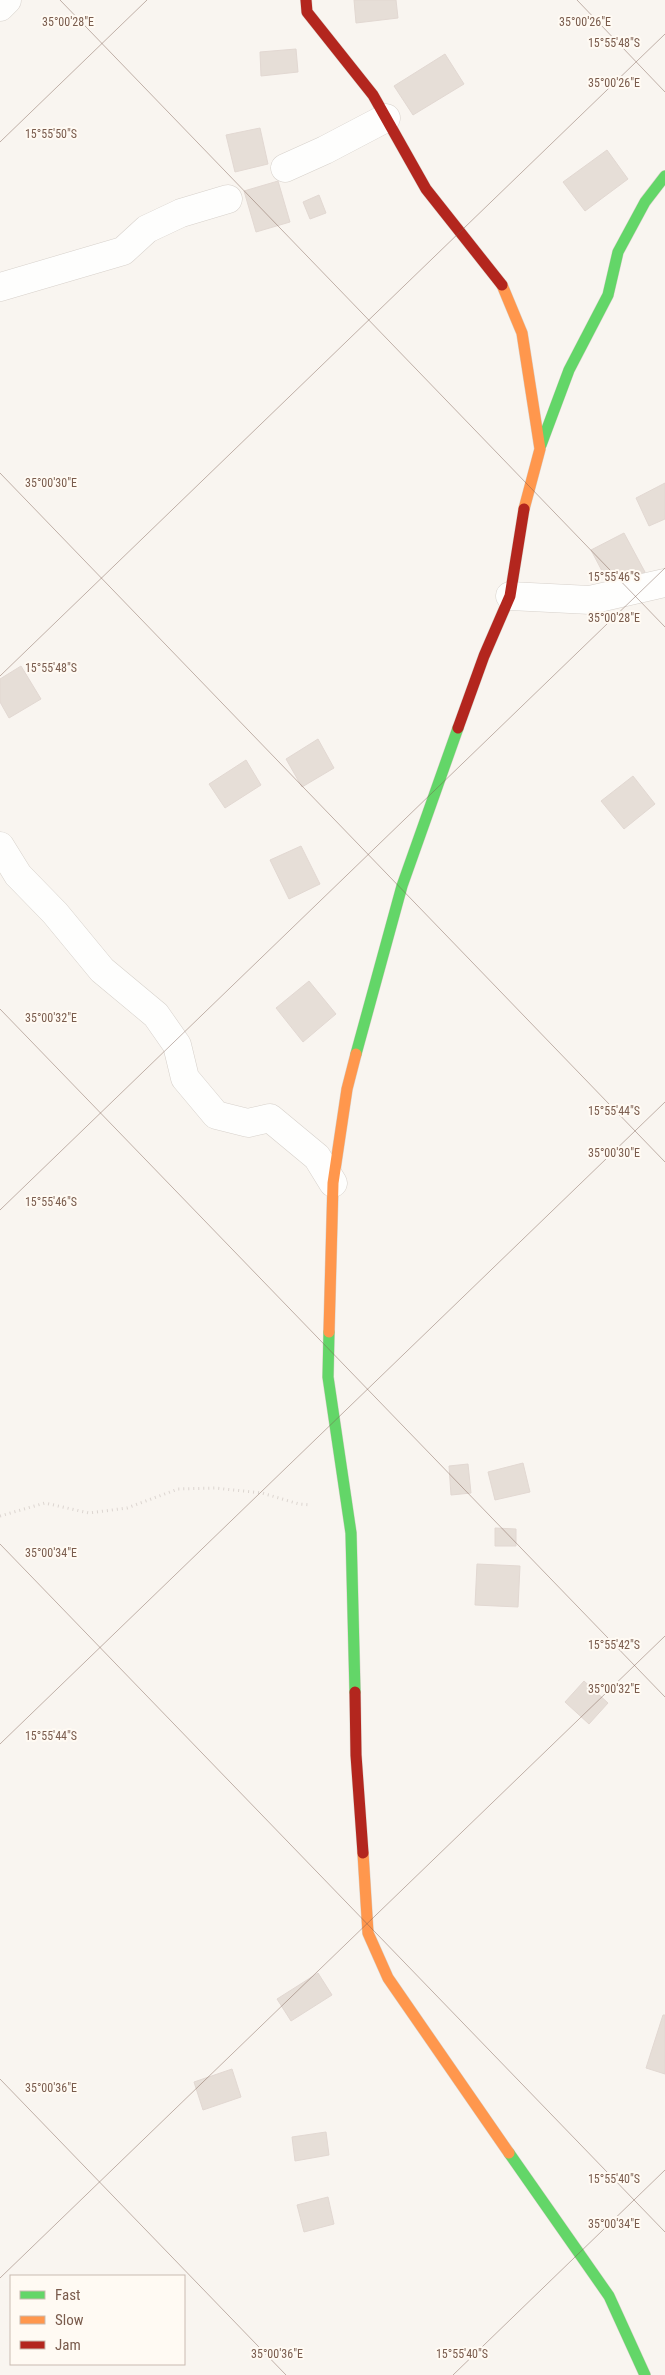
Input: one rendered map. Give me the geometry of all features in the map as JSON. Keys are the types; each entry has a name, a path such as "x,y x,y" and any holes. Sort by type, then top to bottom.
{"street":[{"path":"0,7 6,0"},
{"path":"306,0 307,12 373,95 426,189 501,284 522,332 540,449"},
{"path":"285,168 326,150 386,118"},
{"path":"645,2375 608,2296 388,1978 368,1933 356,1755 351,1533 328,1377 333,1183 347,1089 402,886 484,656 510,596 527,492 540,449 569,370 608,295 618,252 645,202 665,176"},
{"path":"0,287 123,251 148,229 181,213 228,199"},
{"path":"510,596 590,600 665,583"},
{"path":"0,846 18,875 55,913 102,970 156,1016 177,1046 185,1078 216,1115 248,1123 270,1118 317,1157 333,1183"}],"path":[{"path":"0,1516 45,1504 89,1513 127,1508 178,1489 216,1488 262,1493 299,1504 318,1506 346,1501"}],"building":[{"path":"354,0 396,0 398,18 356,23"},
{"path":"296,49 298,72 261,76 260,52"},
{"path":"445,54 464,84 413,115 394,86"},
{"path":"260,128 268,164 235,172 226,135"},
{"path":"607,150 628,179 585,211 563,182"},
{"path":"278,181 290,222 256,232 244,191"},
{"path":"319,195 326,213 310,219 303,202"},
{"path":"665,483 665,519 649,526 636,498"},
{"path":"624,533 645,572 612,590 591,550"},
{"path":"21,666 41,699 9,718 0,702 0,679"},
{"path":"318,739 334,768 302,787 286,759"},
{"path":"246,760 261,785 225,808 209,784"},
{"path":"633,776 655,804 624,829 601,801"},
{"path":"301,846 320,884 289,899 270,860"},
{"path":"309,981 336,1014 303,1042 276,1008"},
{"path":"523,1463 530,1492 495,1500 488,1472"},
{"path":"468,1464 471,1493 451,1495 449,1466"},
{"path":"495,1528 516,1529 516,1546 495,1546"},
{"path":"477,1564 520,1566 518,1607 475,1605"},
{"path":"584,1681 608,1703 589,1724 565,1702"},
{"path":"318,1973 332,1995 291,2021 277,1999"},
{"path":"663,2015 665,2015 665,2074 646,2068"},
{"path":"232,2069 241,2097 203,2110 194,2082"},
{"path":"326,2132 329,2155 295,2161 292,2137"},
{"path":"328,2197 334,2224 304,2232 297,2205"}],"traffic: fast":[{"path":"541,445 569,370 608,295 618,252 645,202 665,176"},
{"path":"356,1054 402,886 458,728"},
{"path":"329,1332 328,1377 351,1533 355,1692"},
{"path":"509,2153 609,2296 645,2375"}],"traffic: slow":[{"path":"502,285 522,333 540,449 524,509"},
{"path":"329,1332 333,1183 347,1089 356,1054"},
{"path":"363,1853 368,1933 388,1978 509,2153"}],"traffic: jam":[{"path":"306,0 307,12 373,95 426,189 502,285"},
{"path":"458,728 484,656 510,596 524,509"},
{"path":"355,1692 356,1755 363,1853"}]}
